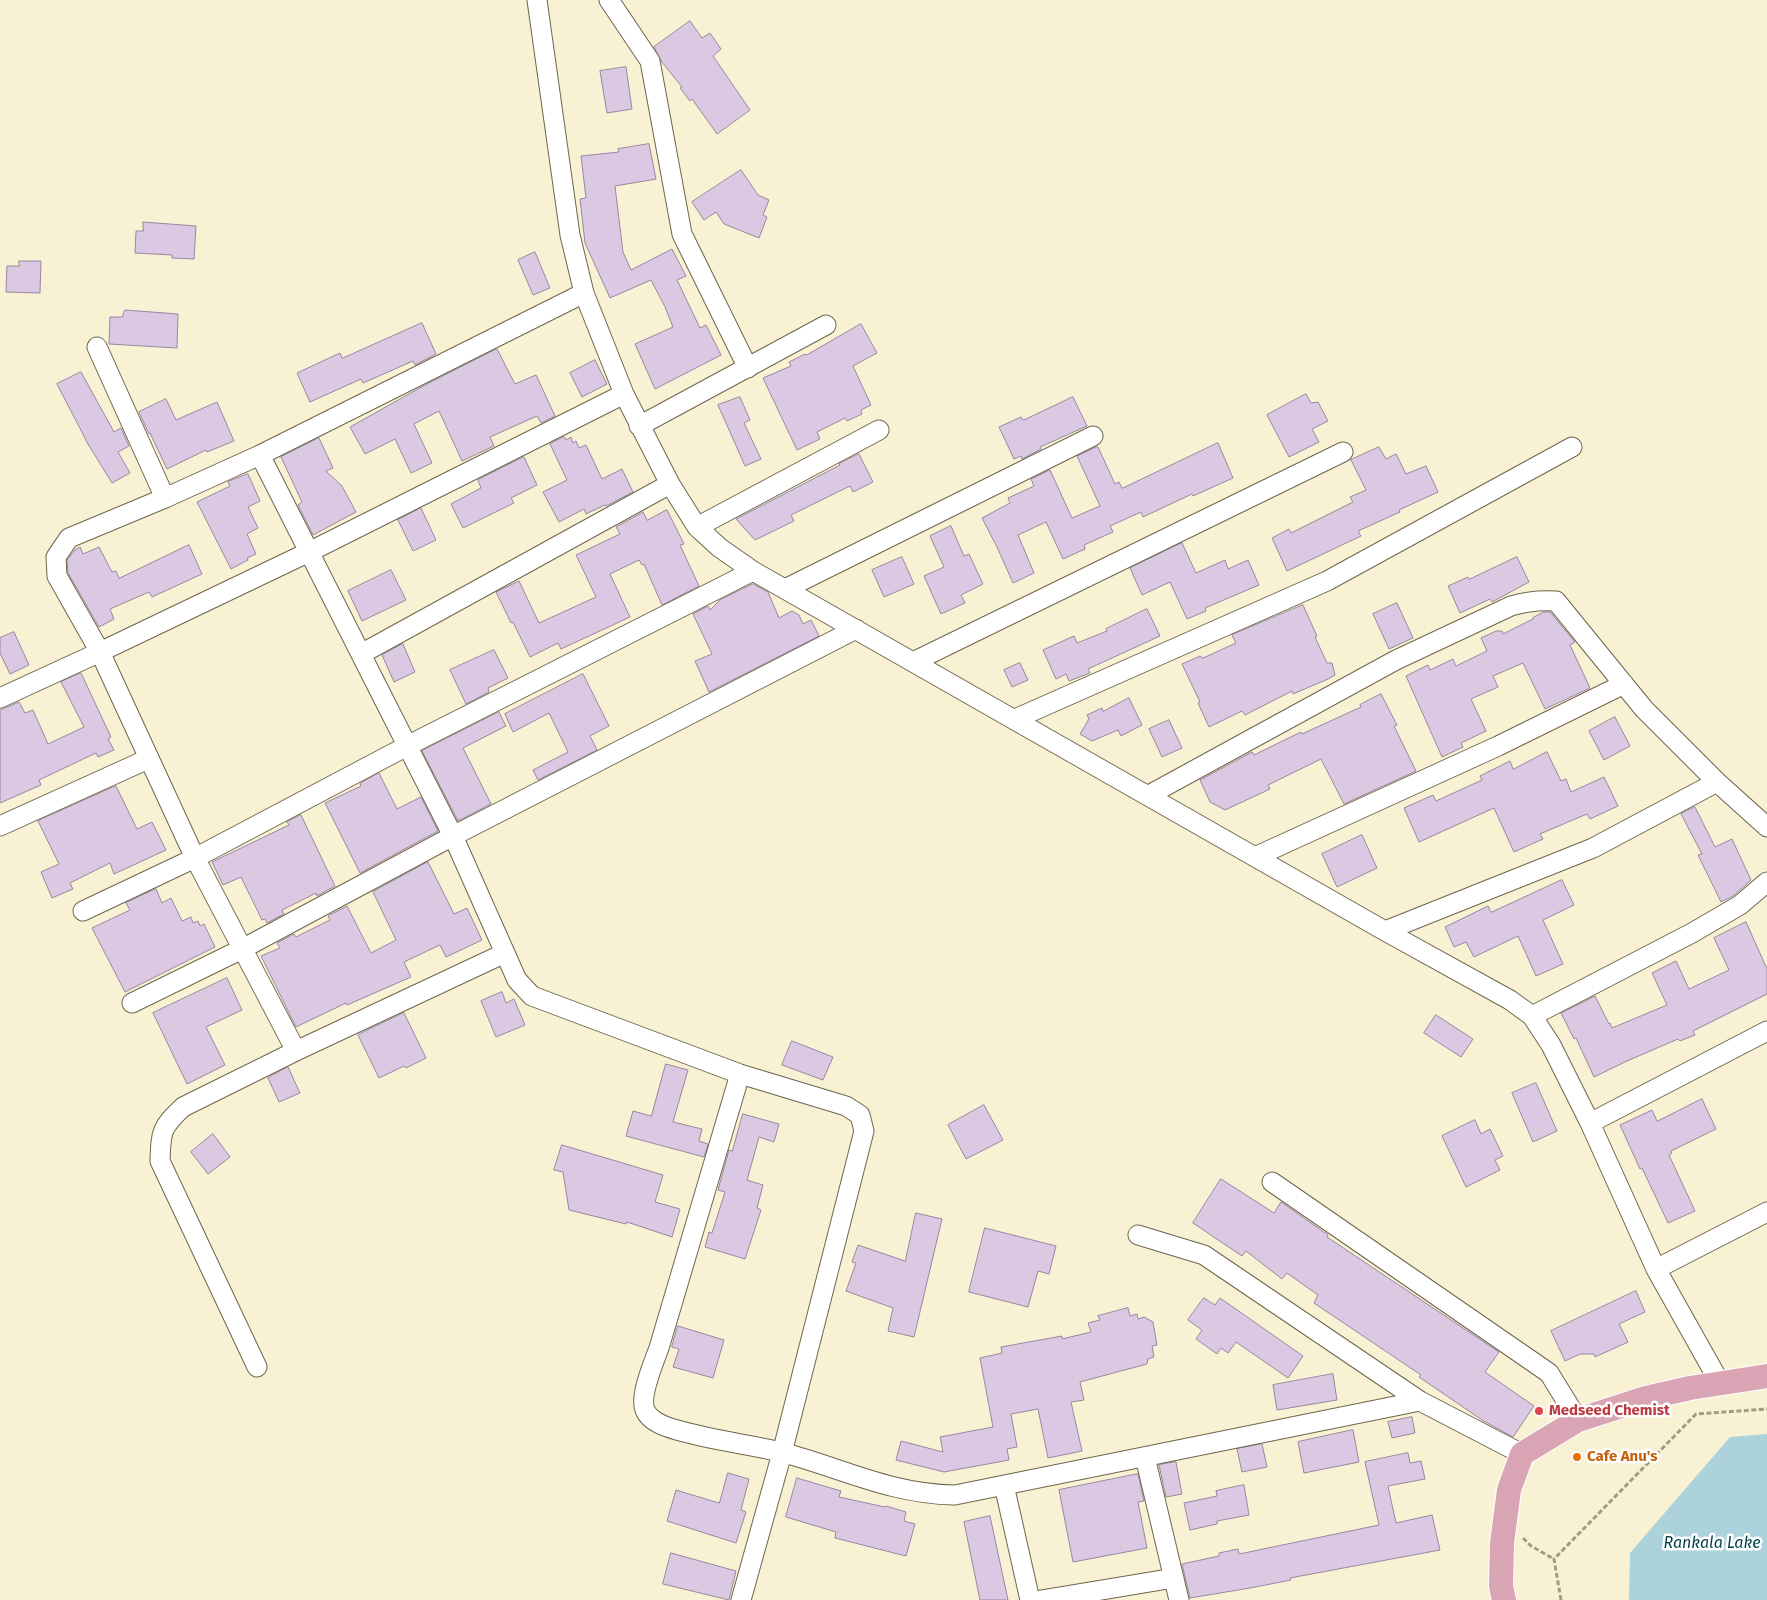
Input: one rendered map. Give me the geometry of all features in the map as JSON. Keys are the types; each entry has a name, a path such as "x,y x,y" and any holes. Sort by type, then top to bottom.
{"main road":[{"path":"1504,1600 1502,1586 1502,1543 1509,1490 1522,1454 1578,1420 1646,1398 1690,1388 1767,1376"}],"street":[{"path":"537,0 570,235 584,293 624,394 639,426 670,484 696,527 720,548 753,571 1257,856 1385,931 1510,1000 1532,1016 1551,1045 1590,1122 1656,1269 1720,1383"},
{"path":"609,0 650,61 682,234 748,368"},
{"path":"296,1051 195,858 100,652 57,576 56,557 69,538 165,498 260,455 584,293"},
{"path":"639,426 826,325"},
{"path":"96,347 165,498"},
{"path":"0,698 309,552 624,394"},
{"path":"696,527 879,430"},
{"path":"785,588 1093,436"},
{"path":"1015,719 1327,581 1572,447"},
{"path":"913,662 1343,452"},
{"path":"260,455 453,836 517,980 532,996 740,1074 846,1106 860,1115 864,1131 782,1452 741,1600"},
{"path":"361,654 670,484"},
{"path":"83,911 195,858 407,746 753,571"},
{"path":"1149,795 1396,660 1512,606 1529,600 1556,601 1644,709 1717,782 1767,827"},
{"path":"132,1003 242,949 453,836 856,629"},
{"path":"1257,856 1498,746 1624,684"},
{"path":"0,826 148,759"},
{"path":"1385,931 1593,848 1717,782"},
{"path":"1532,1016 1692,933 1740,905 1767,882"},
{"path":"257,1368 160,1161 161,1134 170,1119 183,1107 296,1051 505,953"},
{"path":"1590,1122 1767,1030"},
{"path":"740,1074 645,1391 645,1410 655,1422 676,1430 782,1452 882,1485 933,1495 955,1495 1420,1401"},
{"path":"1272,1182 1549,1373 1578,1420"},
{"path":"1656,1269 1767,1212"},
{"path":"1138,1235 1204,1255 1420,1401 1522,1454"},
{"path":"1145,1457 1179,1600"},
{"path":"1004,1485 1030,1600"},
{"path":"1041,1600 1174,1578"}],"path":[{"path":"1554,1559 1696,1414 1767,1409"},
{"path":"1505,1519 1530,1546 1554,1559"},
{"path":"1554,1559 1561,1600"}],"water":[{"name":"Rankala Lake","path":"1767,1434 1767,1600 1629,1600 1630,1553 1730,1437"}],"building":[{"path":"690,21 702,38 710,33 721,49 713,56 750,110 717,134 692,99 690,101 680,88 682,87 661,61 654,47"},
{"path":"626,67 632,109 607,113 600,71"},
{"path":"649,144 656,179 615,186 623,252 631,270 672,249 686,276 677,280 700,328 706,325 721,355 655,389 635,344 673,327 651,280 610,298 585,243 580,199 586,198 581,156 619,152 618,149"},
{"path":"741,170 758,195 769,200 763,215 767,217 759,238 724,224 716,212 704,220 692,202"},
{"path":"143,222 196,226 194,259 172,258 172,255 135,253 136,231 143,231"},
{"path":"535,252 550,288 533,295 518,260"},
{"path":"19,261 41,261 40,293 6,292 7,266 19,266"},
{"path":"125,310 178,314 177,348 109,344 110,317 122,317"},
{"path":"422,323 436,354 415,365 413,361 363,383 361,379 310,402 297,373 340,353 342,358"},
{"path":"861,324 877,353 853,366 871,405 861,410 862,414 847,421 845,418 817,432 820,439 797,450 763,378 791,366 789,362 806,355"},
{"path":"497,349 515,384 536,375 555,416 541,423 537,416 490,437 494,446 462,461 439,411 414,424 432,463 411,473 395,439 365,454 350,427 425,385"},
{"path":"595,360 607,384 582,397 570,373"},
{"path":"81,372 114,432 121,428 129,446 118,452 130,473 112,483 88,444 57,384"},
{"path":"1306,394 1311,403 1318,402 1328,421 1312,429 1319,442 1289,457 1267,415"},
{"path":"740,397 750,420 744,423 761,459 745,466 718,405"},
{"path":"1073,397 1087,426 1040,447 1041,449 1022,459 1021,456 1014,459 999,427 1021,417 1023,420"},
{"path":"166,399 176,420 217,402 234,441 207,452 206,450 167,469 139,412"},
{"path":"564,437 566,440 571,437 573,443 576,441 579,448 586,445 602,479 622,469 633,492 606,506 586,514 584,509 559,522 543,492 567,480 550,444"},
{"path":"319,438 333,468 326,471 342,486 356,512 313,535 298,505 302,502 281,457"},
{"path":"1218,443 1233,478 1193,496 1192,494 1143,517 1141,512 1110,526 1113,532 1084,545 1085,549 1063,559 1046,522 1018,535 1034,573 1013,583 982,518 1010,503 1008,498 1034,486 1031,479 1050,470 1072,518 1100,506 1077,456 1098,447 1115,484 1119,482 1122,488"},
{"path":"1379,447 1386,459 1396,454 1406,474 1426,466 1438,492 1358,531 1361,536 1287,571 1272,538 1289,529 1291,533 1353,502 1350,497 1366,490 1351,460"},
{"path":"859,454 873,482 853,492 850,486 791,515 794,521 755,540 736,519 840,465"},
{"path":"524,457 537,485 511,498 514,503 463,528 451,504 481,488 478,480"},
{"path":"248,474 260,501 248,507 258,528 247,534 256,554 231,569 197,502 230,486 228,482"},
{"path":"421,508 436,540 413,551 398,520"},
{"path":"667,510 684,544 680,545 699,586 662,605 644,564 642,565 639,560 610,574 630,617 561,649 558,643 530,657 496,592 519,581 539,623 596,597 576,555 620,534 616,527 643,512 647,520"},
{"path":"951,526 964,556 969,554 983,584 961,595 965,603 941,614 924,576 944,567 930,536"},
{"path":"1182,543 1196,573 1225,560 1228,569 1248,560 1259,585 1205,608 1206,611 1187,619 1170,582 1142,595 1130,568"},
{"path":"189,545 202,574 152,597 149,592 110,609 114,619 99,627 68,573 67,560 80,547 83,554 99,547 112,572 116,571 119,578"},
{"path":"902,557 914,584 884,597 872,570"},
{"path":"1517,557 1529,582 1492,602 1490,599 1460,613 1448,586 1468,577 1469,579"},
{"path":"391,570 406,600 362,621 348,591"},
{"path":"753,584 768,592 779,618 792,611 799,615 803,624 811,620 819,636 709,692 695,661 712,654 693,614 708,606 710,610 720,600"},
{"path":"1397,603 1413,638 1389,649 1373,614"},
{"path":"1303,605 1317,636 1315,637 1327,663 1332,663 1335,675 1293,694 1292,691 1245,715 1242,711 1209,727 1198,703 1200,702 1182,664 1200,656 1203,658 1236,643 1232,635"},
{"path":"1147,609 1160,636 1088,669 1090,673 1069,681 1066,674 1056,679 1043,650 1074,636 1077,643 1107,631 1106,629"},
{"path":"1544,612 1550,612 1575,642 1570,645 1590,688 1545,709 1523,663 1493,676 1498,687 1471,699 1486,731 1461,743 1463,747 1442,757 1406,676 1428,665 1430,670 1453,659 1456,666 1487,651 1481,638 1496,631 1502,631 1503,634"},
{"path":"14,632 29,665 10,674 0,653 0,638"},
{"path":"403,644 415,672 394,682 382,655"},
{"path":"494,650 508,678 488,688 489,692 466,704 450,670"},
{"path":"1020,663 1028,680 1012,687 1004,670"},
{"path":"81,673 111,737 108,739 114,750 98,757 96,753 39,780 41,785 0,803 0,710 19,702 25,713 33,710 48,744 84,727 61,682"},
{"path":"583,674 609,726 590,736 597,750 538,780 533,770 568,752 549,713 513,732 505,714"},
{"path":"1381,694 1397,725 1394,726 1416,771 1344,804 1321,759 1268,785 1270,789 1225,810 1210,802 1200,780 1252,752 1254,755 1301,732 1302,734 1361,707 1360,705"},
{"path":"1129,698 1142,725 1121,736 1118,730 1092,741 1080,734 1089,719 1087,715 1102,708 1103,711"},
{"path":"499,712 506,726 463,748 491,804 458,821 422,751"},
{"path":"1615,717 1630,746 1604,760 1589,731"},
{"path":"1169,720 1182,748 1162,757 1149,729"},
{"path":"1547,752 1561,781 1566,779 1571,792 1604,777 1618,806 1590,819 1587,814 1540,834 1543,839 1514,852 1494,808 1419,842 1404,808 1433,795 1436,801 1482,780 1480,776 1510,761 1513,769"},
{"path":"379,773 397,809 421,797 438,831 360,873 325,803 361,786 360,784"},
{"path":"116,786 137,829 152,822 166,850 114,874 110,863 70,883 73,889 52,898 41,872 59,864 38,821"},
{"path":"1695,807 1715,847 1732,839 1751,880 1733,896 1721,902 1698,855 1702,854 1681,814"},
{"path":"301,815 335,886 317,896 316,893 282,910 284,914 267,923 265,919 262,920 241,877 223,885 212,862 289,825 287,822"},
{"path":"1362,835 1377,868 1337,887 1322,854"},
{"path":"428,862 454,914 467,908 482,940 446,957 440,945 404,962 411,977 347,1005 346,1003 296,1027 261,956 280,948 277,943 294,934 296,937 330,920 328,916 347,906 371,953 396,940 373,892"},
{"path":"1562,880 1574,905 1543,920 1563,964 1536,976 1518,936 1474,957 1466,942 1454,947 1445,927 1488,906 1491,912"},
{"path":"156,889 162,903 171,898 182,921 191,917 193,923 198,921 200,926 204,924 215,947 125,992 92,928 130,910 126,903"},
{"path":"1746,922 1767,969 1767,994 1693,1031 1695,1035 1680,1041 1678,1039 1594,1077 1576,1038 1574,1039 1561,1013 1595,996 1612,1028 1667,1005 1652,973 1676,961 1689,989 1729,970 1714,938"},
{"path":"227,978 242,1010 206,1027 225,1065 187,1084 153,1013"},
{"path":"502,992 506,1003 514,999 525,1025 496,1037 481,1001"},
{"path":"404,1013 426,1058 379,1078 358,1035"},
{"path":"1436,1015 1473,1039 1461,1057 1424,1033"},
{"path":"792,1041 833,1057 823,1080 782,1065"},
{"path":"666,1064 688,1070 673,1122 702,1129 699,1141 708,1144 704,1157 626,1136 633,1111 651,1116"},
{"path":"288,1067 300,1093 279,1102 268,1078"},
{"path":"1536,1083 1557,1131 1533,1142 1512,1093"},
{"path":"1702,1099 1716,1129 1671,1151 1672,1153 1669,1155 1695,1211 1668,1223 1620,1125 1652,1110 1657,1121"},
{"path":"984,1105 1003,1140 966,1159 948,1125"},
{"path":"743,1114 779,1124 774,1142 759,1137 747,1180 763,1185 757,1208 761,1210 745,1259 705,1247 709,1232 712,1233 725,1192 718,1190 729,1150 732,1151"},
{"path":"1475,1120 1481,1134 1490,1129 1503,1156 1495,1160 1500,1170 1466,1187 1442,1136"},
{"path":"213,1134 230,1157 208,1174 191,1152"},
{"path":"562,1145 663,1175 655,1202 680,1209 672,1237 627,1222 626,1224 569,1210 563,1172 554,1170"},
{"path":"1221,1179 1274,1213 1281,1202 1328,1235 1327,1237 1499,1352 1485,1372 1534,1406 1513,1437 1482,1420 1419,1377 1421,1375 1314,1303 1318,1295 1287,1273 1282,1279 1246,1251 1242,1256 1193,1223"},
{"path":"916,1213 942,1219 914,1337 888,1331 893,1308 846,1291 856,1263 852,1262 858,1245 905,1261"},
{"path":"985,1228 1056,1246 1049,1274 1038,1271 1028,1307 969,1292"},
{"path":"1636,1291 1645,1312 1619,1324 1628,1342 1595,1357 1594,1354 1580,1354 1565,1361 1551,1331"},
{"path":"1204,1298 1215,1305 1220,1298 1303,1356 1288,1378 1236,1342 1228,1353 1221,1348 1217,1354 1196,1339 1202,1330 1188,1320"},
{"path":"1128,1308 1130,1316 1137,1314 1138,1319 1144,1317 1153,1322 1157,1345 1152,1346 1154,1357 1148,1359 1147,1364 1080,1382 1084,1400 1071,1402 1082,1451 1048,1458 1038,1409 1011,1414 1017,1447 1007,1449 1009,1460 944,1472 896,1460 901,1441 943,1452 940,1437 993,1427 980,1358 1002,1353 1001,1347 1062,1336 1062,1339 1091,1332 1088,1323 1100,1320 1098,1316"},
{"path":"678,1326 724,1340 713,1378 673,1367 679,1349 672,1347"},
{"path":"1333,1374 1337,1400 1277,1410 1273,1385"},
{"path":"1412,1417 1415,1433 1392,1438 1388,1422"},
{"path":"1353,1430 1359,1462 1304,1473 1298,1442"},
{"path":"1262,1444 1267,1467 1242,1472 1237,1449"},
{"path":"1408,1453 1410,1463 1421,1461 1425,1479 1388,1486 1396,1523 1432,1515 1440,1550 1190,1598 1182,1564 1219,1556 1219,1553 1238,1549 1239,1554 1379,1525 1365,1462"},
{"path":"1176,1462 1182,1494 1166,1497 1159,1465"},
{"path":"728,1473 749,1479 741,1510 746,1512 736,1543 667,1521 676,1490 719,1503"},
{"path":"1138,1474 1144,1501 1138,1502 1147,1548 1073,1562 1059,1490"},
{"path":"797,1478 841,1491 839,1497 906,1512 904,1521 915,1524 906,1556 835,1538 836,1532 786,1517"},
{"path":"1244,1485 1249,1515 1217,1521 1217,1524 1190,1530 1184,1503 1217,1496 1216,1491"},
{"path":"990,1516 1008,1600 980,1600 964,1522"},
{"path":"671,1553 736,1571 729,1600 663,1584"}],"place":[{"name":"Medseed Chemist","path":"1539,1411"},
{"name":"Cafe Anu's","path":"1577,1457"}]}
